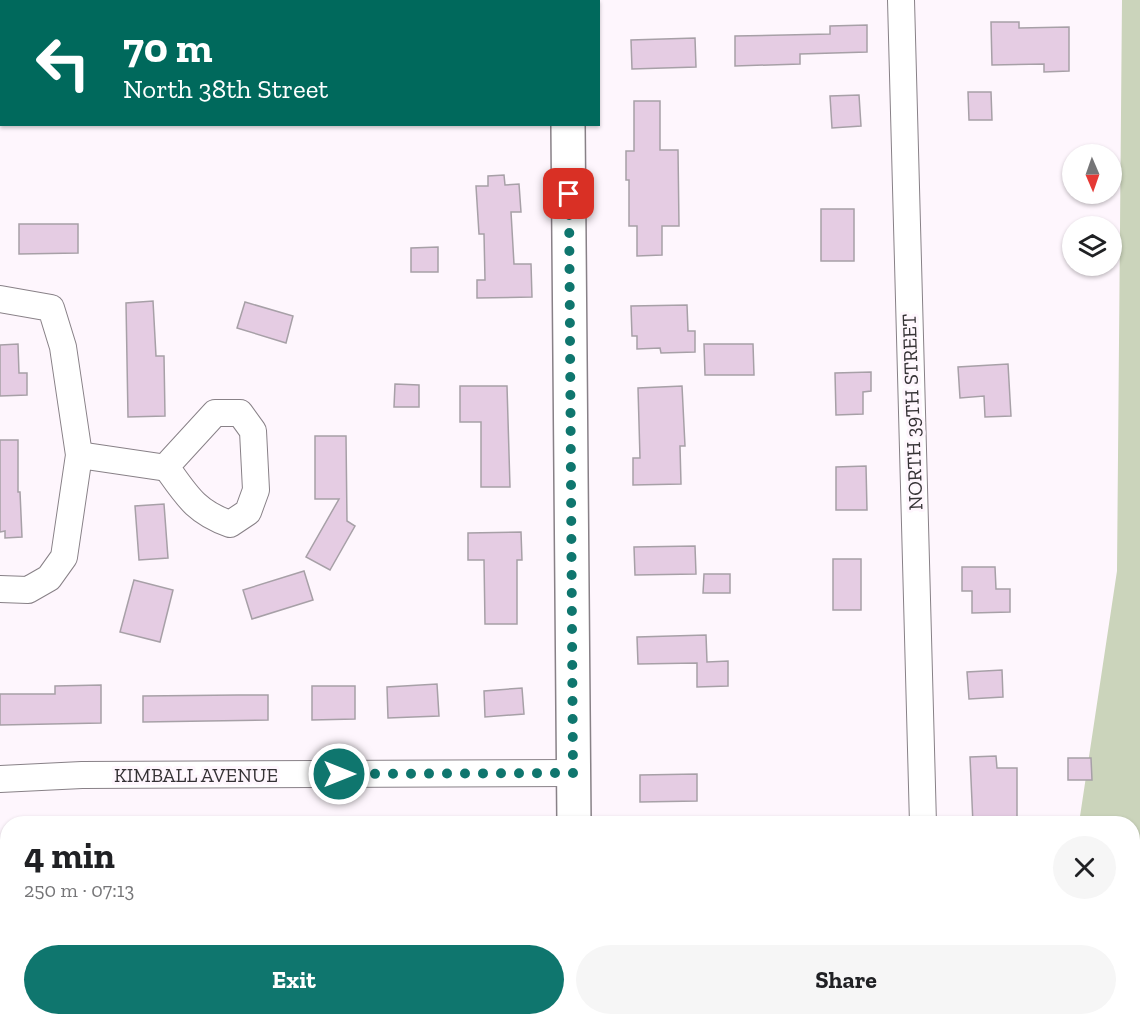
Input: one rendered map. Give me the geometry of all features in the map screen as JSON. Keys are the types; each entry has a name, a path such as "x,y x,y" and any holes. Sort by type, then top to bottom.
{"street":[{"name":"NORTH 39TH STREET","path":"901,0 923,816"},
{"path":"568,126 574,816"},
{"path":"0,299 51,308 63,347 79,455 64,557 49,578 28,590 0,589"},
{"path":"79,455 167,468"},
{"name":"KIMBALL AVENUE","path":"0,780 82,775 573,773"}],"green space":[{"path":"1122,0 1140,0 1140,816 1080,816 1117,571 1120,276 1122,276 1122,216 1120,216"}],"building":[{"path":"991,22 1019,22 1019,28 1069,27 1069,71 1044,72 1044,64 992,65"},
{"path":"867,25 867,52 800,54 800,64 735,66 735,36 830,34 830,26"},
{"path":"695,38 696,67 632,69 631,40"},
{"path":"968,92 991,92 992,120 969,120"},
{"path":"859,95 861,126 832,128 830,96"},
{"path":"634,101 660,101 660,150 678,150 679,226 662,226 662,255 637,256 637,226 629,226 629,180 626,180 626,151 634,151"},
{"path":"504,175 505,185 519,184 521,212 511,212 514,264 531,264 532,297 477,298 477,280 485,280 484,234 479,234 476,186 488,186 488,176"},
{"path":"821,209 854,209 854,261 821,261"},
{"path":"19,224 78,224 78,253 19,254"},
{"path":"438,247 438,272 411,272 411,248"},
{"path":"153,301 156,356 164,356 165,416 128,417 126,303"},
{"path":"245,302 293,316 286,343 237,328"},
{"path":"687,305 688,331 695,331 695,352 661,353 660,348 637,349 637,336 632,336 631,306"},
{"path":"18,344 19,373 27,373 27,395 0,396 0,345"},
{"path":"704,344 753,344 754,375 705,375"},
{"path":"1008,364 1011,416 985,417 984,396 960,398 958,367"},
{"path":"871,372 871,391 863,392 863,414 836,415 835,373"},
{"path":"395,384 419,385 419,407 394,407"},
{"path":"460,386 507,386 510,487 481,487 481,422 460,422"},
{"path":"682,386 685,446 680,446 681,484 633,485 633,458 640,458 638,388"},
{"path":"315,436 346,436 347,521 355,526 330,570 306,557 339,499 315,499"},
{"path":"0,440 18,440 18,492 20,492 22,537 5,538 5,531 0,532"},
{"path":"866,466 867,510 836,510 836,467"},
{"path":"164,504 168,558 139,560 135,506"},
{"path":"521,532 522,560 517,560 517,624 485,624 484,560 468,560 468,533"},
{"path":"695,546 696,574 635,575 634,547"},
{"path":"833,559 861,559 861,610 833,610"},
{"path":"962,567 995,567 996,589 1010,589 1010,612 972,613 972,591 962,591"},
{"path":"304,571 313,600 252,619 243,590"},
{"path":"704,574 730,574 730,593 703,593"},
{"path":"134,580 173,590 160,642 120,632"},
{"path":"706,635 707,662 728,661 728,686 697,687 697,663 638,664 637,637"},
{"path":"1002,670 1003,697 969,699 967,672"},
{"path":"437,684 439,716 388,718 387,687"},
{"path":"101,685 101,723 0,725 0,694 55,694 55,686"},
{"path":"312,686 355,686 355,719 312,720"},
{"path":"522,688 524,714 485,717 484,691"},
{"path":"268,695 268,720 143,722 143,696"},
{"path":"996,756 997,768 1017,768 1017,816 973,816 970,757"},
{"path":"1068,758 1091,758 1092,780 1068,780"},
{"path":"697,774 697,801 640,802 640,775"}],"route":[{"path":"339,774 573,773 569,194"}]}
